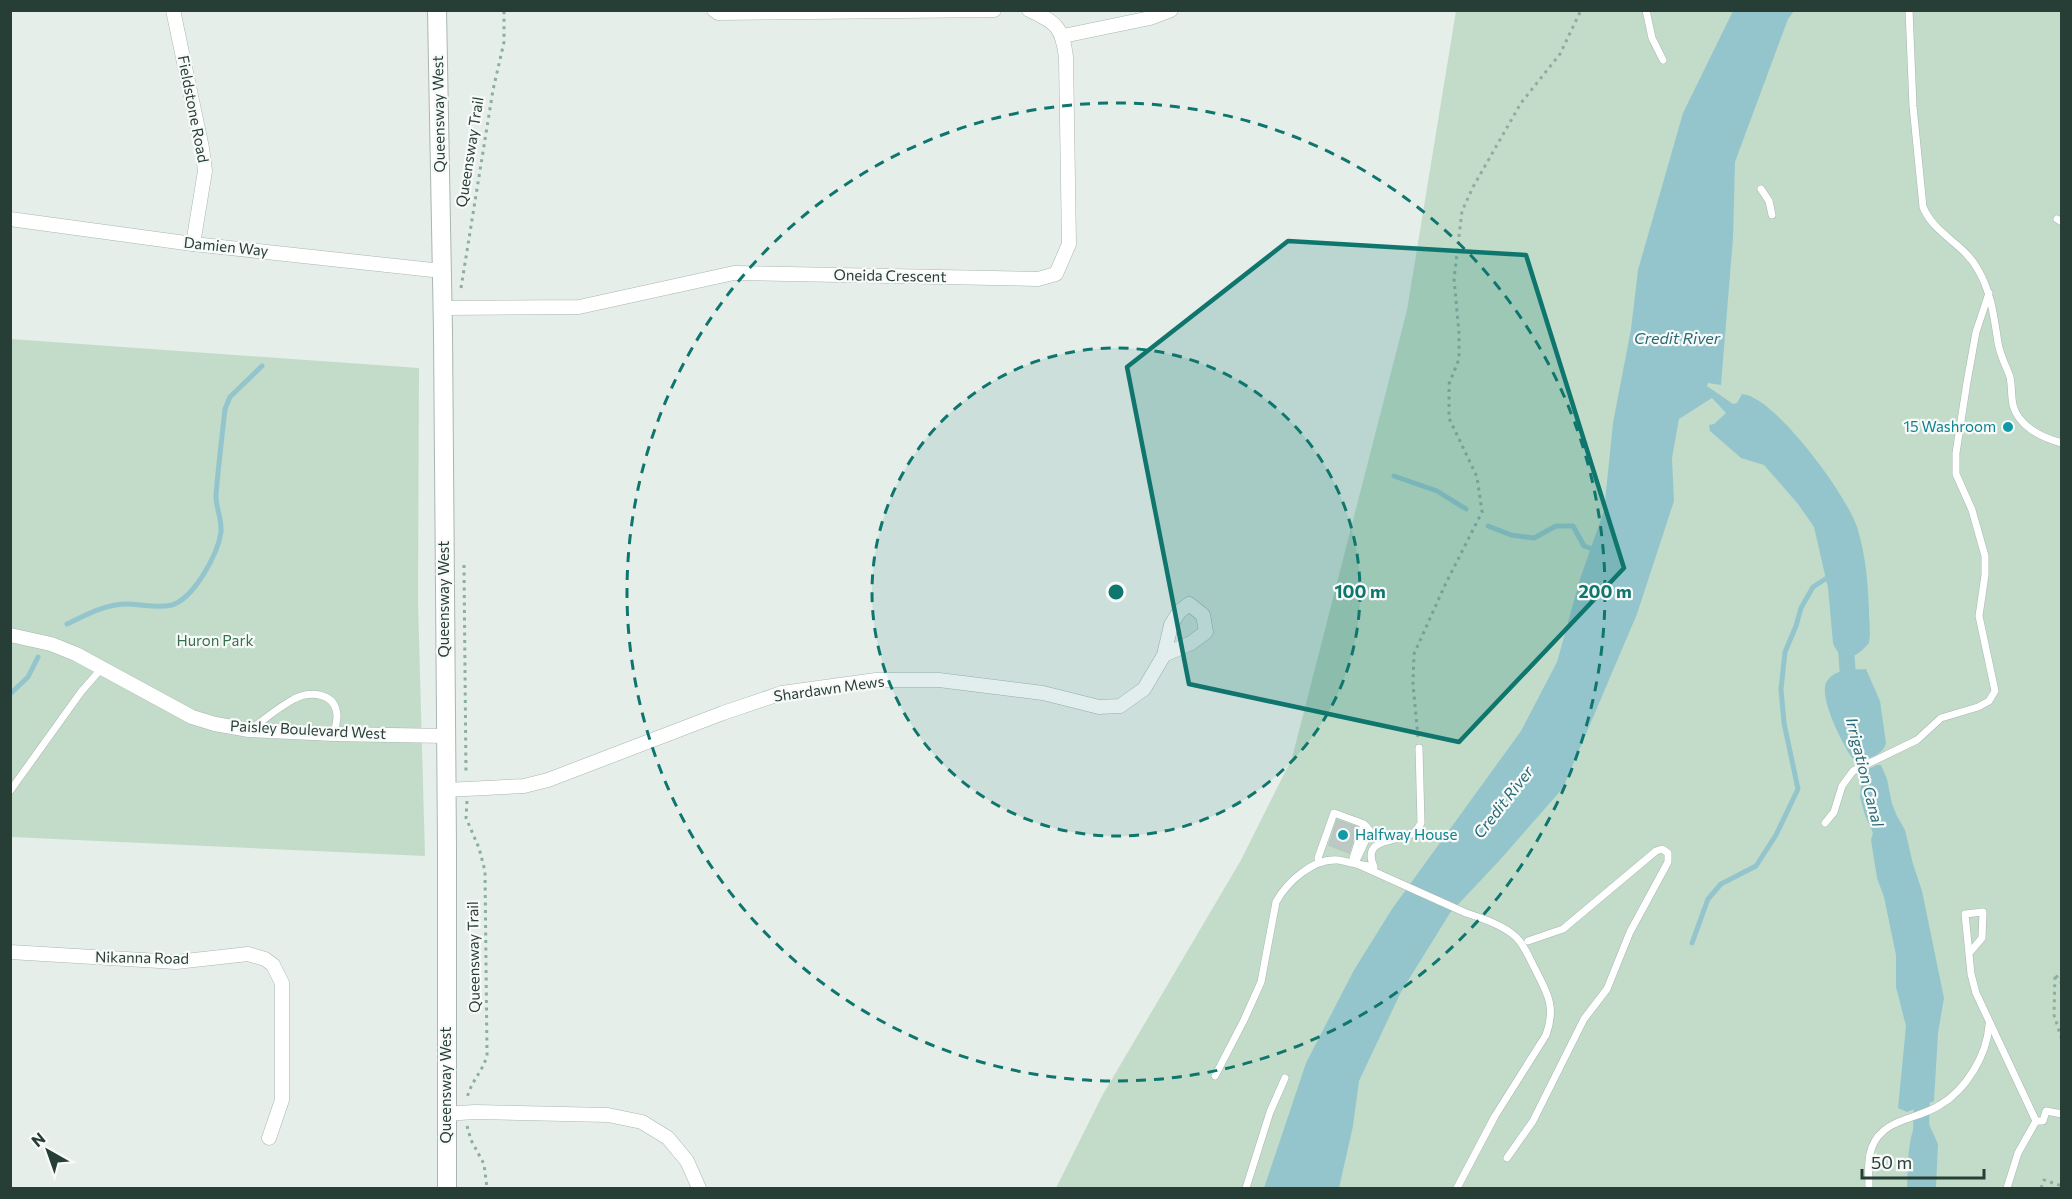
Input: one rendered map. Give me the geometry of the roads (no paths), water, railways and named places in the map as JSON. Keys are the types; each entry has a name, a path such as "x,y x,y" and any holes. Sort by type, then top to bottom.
{"street":[{"name":"Fieldstone Road","path":"173,10 205,171 193,244"},
{"name":"Queensway West","path":"437,10 443,308 447,1188"},
{"path":"714,10 718,13 994,10"},
{"path":"1029,10 1043,17 1063,36 1150,18 1171,10"},
{"name":"Oneida Crescent","path":"443,308 579,307 734,273 1038,279 1056,274 1069,244 1063,36"},
{"name":"Damien Way","path":"10,219 193,244 442,271"},
{"name":"Paisley Boulevard West","path":"10,635 51,644 76,654 192,717 215,724 249,730 446,736"},
{"name":"Shardawn Mews","path":"446,790 524,786 540,782 782,693 876,680 939,680 1043,693 1099,707 1120,706 1144,689 1164,655"},
{"name":"Nikanna Road","path":"10,952 176,962 248,954 265,959 273,965 282,983 282,1100 269,1138"},
{"path":"446,1114 608,1115 642,1122 668,1138 687,1161 699,1188"}],"lane":[{"path":"1646,10 1652,38 1663,60"},
{"path":"1909,10 1913,106 1923,207 1937,230 1967,254 1976,266 1989,293 2001,356 2010,377 2014,410 2027,427 2061,443"},
{"path":"1761,189 1772,214"},
{"path":"1825,823 1834,812 1842,786 1848,776 1858,768 1917,740 1941,718 1978,707 1989,700 1995,691 1979,616 1985,575 1985,556 1972,510 1956,474 1956,453 1976,332 1989,293"},
{"path":"10,791 67,711 101,669"},
{"path":"249,730 293,699 314,694 325,696 335,707 337,716 334,734"},
{"path":"1215,1076 1261,982 1276,902 1286,886 1319,862 1336,860 1374,867 1371,852 1378,844 1417,830 1421,823 1419,748"},
{"path":"1319,862 1318,858 1334,813 1364,824 1353,858 1357,859 1370,831 1366,826"},
{"path":"1507,1158 1533,1121 1584,1019 1607,989 1630,932 1668,862 1668,853 1662,849 1656,851 1563,929 1528,941"},
{"path":"1357,864 1481,917 1514,936 1522,945 1545,986 1552,1011 1551,1023 1546,1035 1495,1116 1457,1188"},
{"path":"1971,951 1982,938 1983,912 1965,914 1971,974 1989,1025 2036,1121"},
{"path":"1869,1188 1869,1159 1872,1146 1894,1123 1940,1106 1955,1094 1973,1070 1984,1049 1989,1025"},
{"path":"1246,1188 1270,1112 1285,1078"},
{"path":"2036,1121 2043,1121 2046,1111 2061,1114"},
{"path":"2007,1188 2018,1153 2036,1121"}],"water":[{"name":"Credit River","path":"1733,11 1794,11 1788,19 1735,162 1733,238 1721,385 1708,383 1707,386 1733,404 1737,403 1742,394 1756,399 1773,412 1809,451 1841,496 1852,515 1863,550 1868,590 1869,643 1859,653 1850,657 1841,655 1837,650 1833,643 1828,588 1814,527 1798,504 1764,465 1741,458 1710,431 1709,425 1714,424 1726,413 1712,398 1679,419 1672,458 1674,501 1637,614 1563,788 1450,913 1401,992 1359,1081 1353,1126 1339,1188 1264,1188 1306,1063 1354,970 1392,909 1521,731 1557,662 1580,579 1604,511 1613,423 1631,329 1638,270 1683,113"},
{"path":"1866,669 1880,701 1886,743 1878,754 1856,763 1845,747 1834,723 1825,688 1827,681 1835,674 1845,670"},
{"path":"1881,765 1887,779 1892,804 1905,830 1922,891 1944,998 1938,1033 1934,1101 1907,1112 1898,1108 1906,1026 1896,987 1896,955 1884,897 1877,878 1871,840 1873,833 1860,797 1862,772"},
{"path":"1927,1120 1938,1144 1936,1188 1907,1188 1908,1155 1913,1130 1916,1122"}],"waterway":[{"path":"67,624 119,604 172,605 189,594 196,585 210,563 221,532 216,496 225,409 230,397 262,366"},
{"path":"1394,476 1437,491 1466,509"},
{"path":"1488,526 1511,535 1534,538 1556,526 1573,526 1584,546 1596,550"},
{"path":"1692,943 1708,899 1721,884 1756,866 1776,835 1798,789 1784,723 1781,689 1785,652 1801,608 1813,587 1830,576"},
{"name":"Irrigation Canal","path":"1845,635 1849,690"},
{"path":"10,694 28,677 38,657"},
{"name":"Irrigation Canal","path":"1920,1188 1922,1084"}],"place":[{"name":"15 Washroom","path":"2008,427"},
{"name":"Halfway House","path":"1343,835"}],"park label":[{"name":"Huron Park","path":"215,641"}]}
